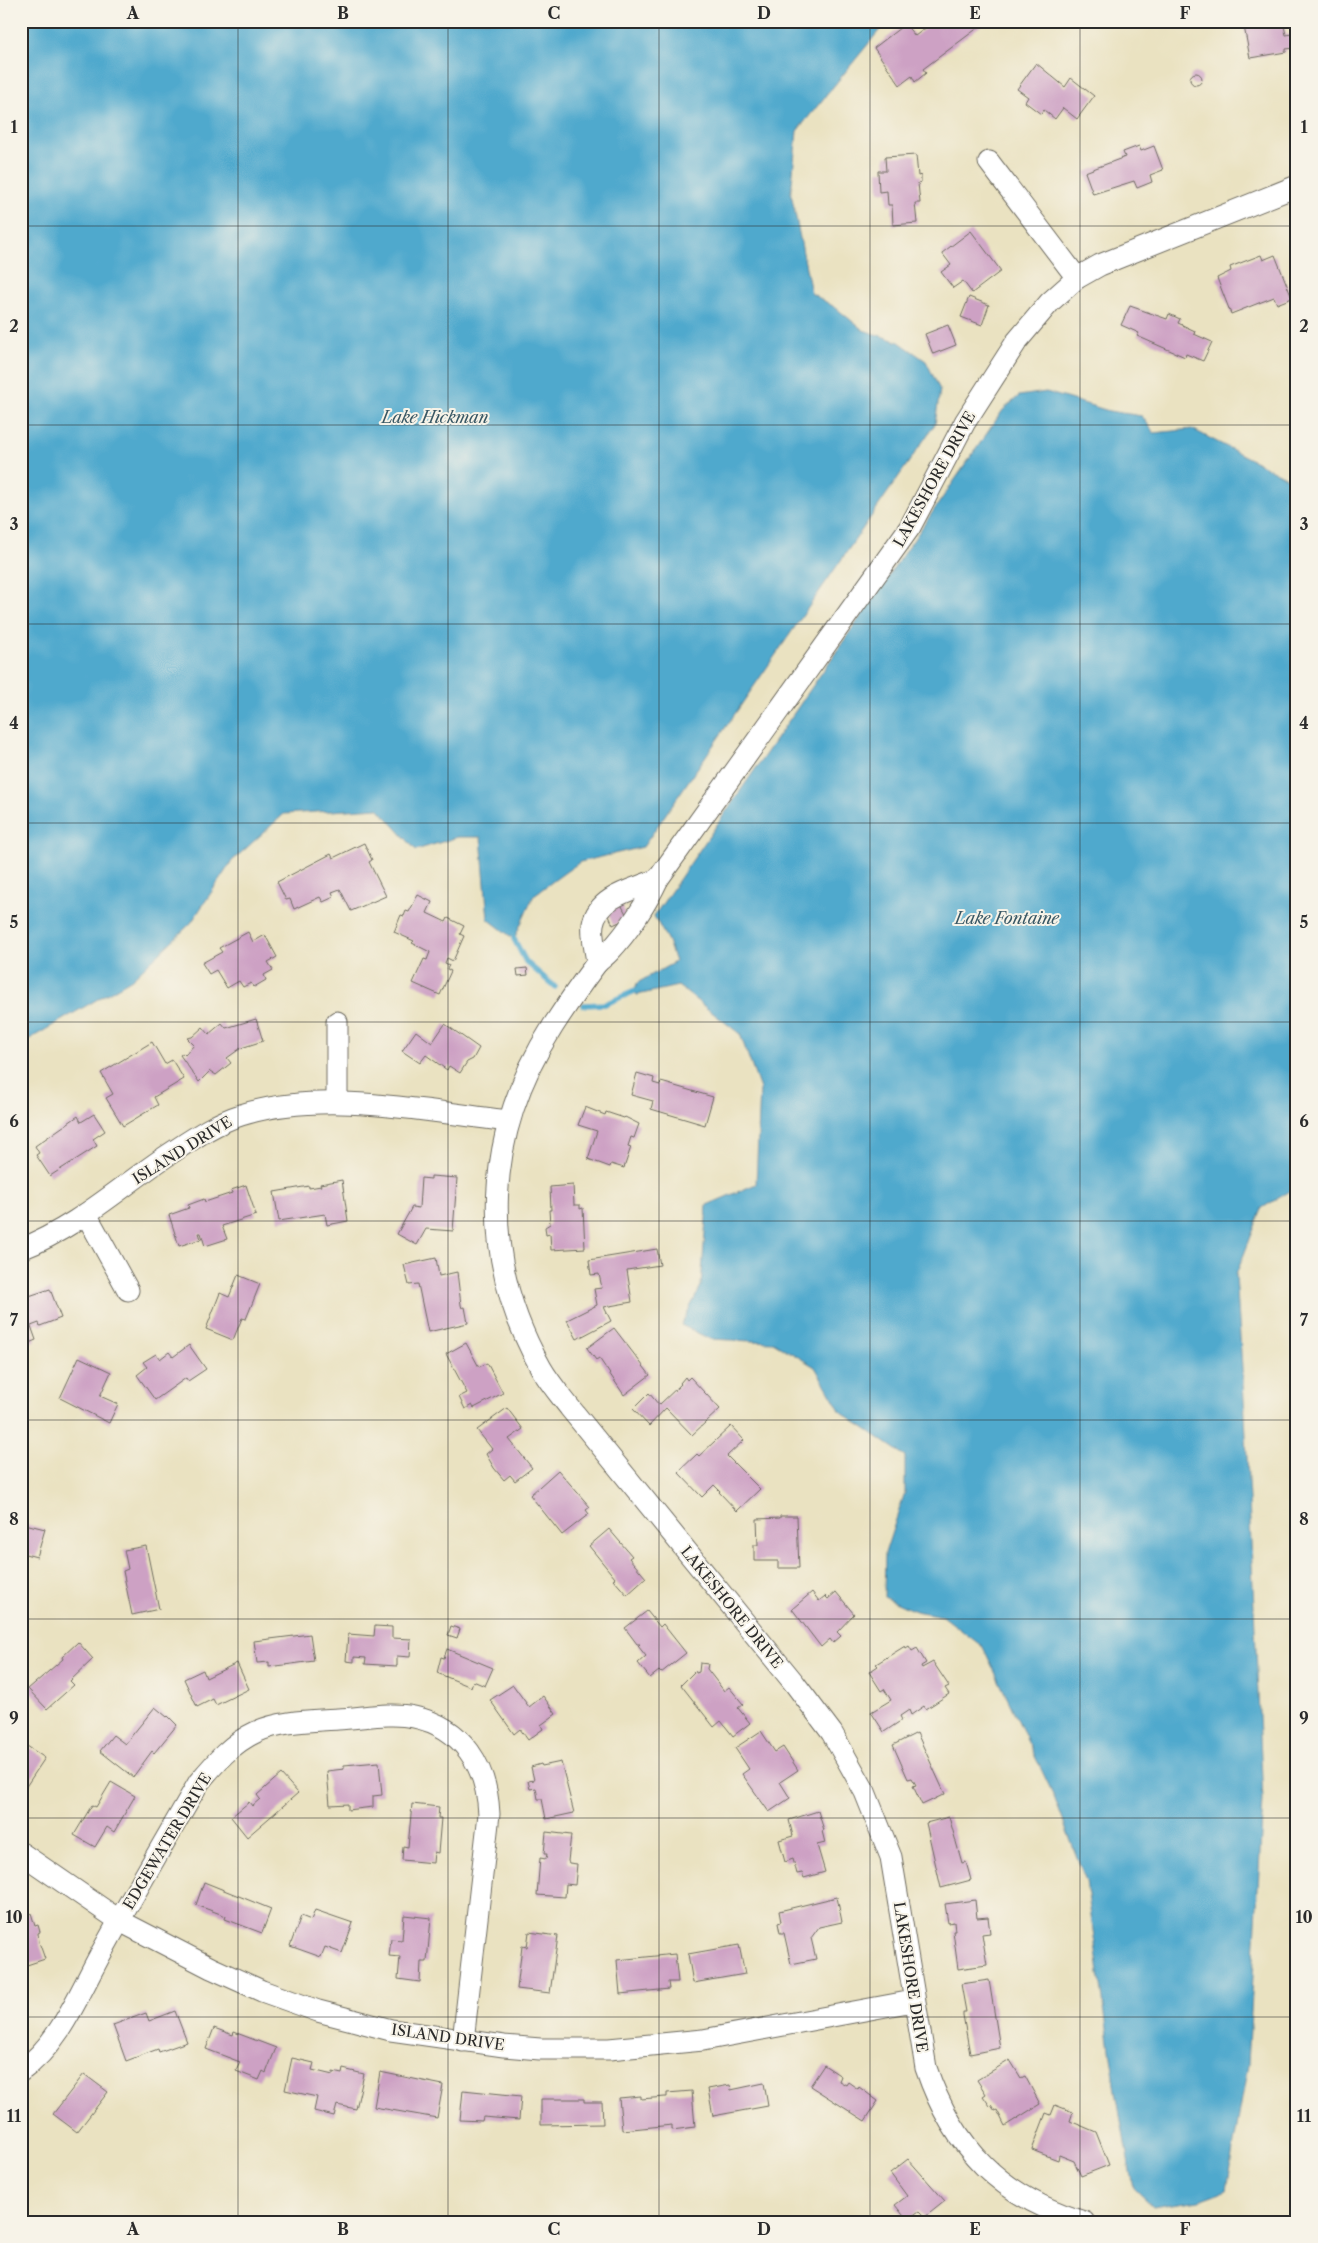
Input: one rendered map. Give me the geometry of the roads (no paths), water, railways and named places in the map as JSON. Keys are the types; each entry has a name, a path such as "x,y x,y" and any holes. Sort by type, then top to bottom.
{"street":[{"path":"989,162 1077,278"},
{"name":"LAKESHORE DRIVE","path":"1084,2222 1056,2213 1027,2199 1001,2182 966,2149 954,2130 933,2088 921,2047 901,1909 891,1857 877,1819 851,1765 832,1733 796,1684 570,1408 542,1370 512,1303 499,1243 498,1178 508,1121 528,1071 548,1034 597,963 610,951 651,895 658,879 910,528 965,422 1017,341 1050,302 1077,278 1100,265 1153,242 1297,186"},
{"path":"597,963 593,922 603,906 618,894 658,879"},
{"path":"337,1022 337,1101"},
{"name":"ISLAND DRIVE","path":"21,1249 34,1244 86,1214 167,1156 216,1125 239,1115 263,1108 337,1101 508,1121"},
{"path":"86,1214 128,1290"},
{"name":"EDGEWATER DRIVE","path":"21,2071 54,2038 199,1782 218,1759 237,1743 255,1733 276,1725 398,1715 414,1717 433,1723 450,1732 466,1747 484,1779 488,1796 488,1814 463,2041"},
{"name":"ISLAND DRIVE","path":"21,1853 120,1921 211,1968 262,1991 318,2011 392,2030 463,2041 540,2049 609,2049 673,2044 913,2001"}],"water":[{"name":"Lake Hickman","path":"21,21 887,21 797,131 791,193 811,293 836,308 863,330 899,342 926,361 940,390 935,424 643,847 580,862 567,871 534,895 514,939 488,919 481,837 458,837 416,850 378,808 284,814 232,861 191,923 132,979 21,1044"},
{"name":"Lake Fontaine","path":"1046,392 1109,411 1142,416 1154,433 1192,429 1297,483 1297,1187 1262,1208 1236,1275 1245,1415 1263,1800 1248,2064 1226,2190 1199,2200 1153,2207 1133,2188 1117,2098 1086,1881 1053,1794 983,1647 943,1616 915,1611 884,1597 885,1553 905,1492 905,1456 841,1412 815,1367 773,1342 710,1339 681,1325 701,1286 707,1205 756,1184 760,1089 740,1034 678,986 637,995 635,991 637,983 675,962 668,941 654,916 1003,410 1019,396"}],"waterway":[{"path":"514,939 526,962 555,987"},
{"path":"584,1005 605,1004 635,991"}]}
